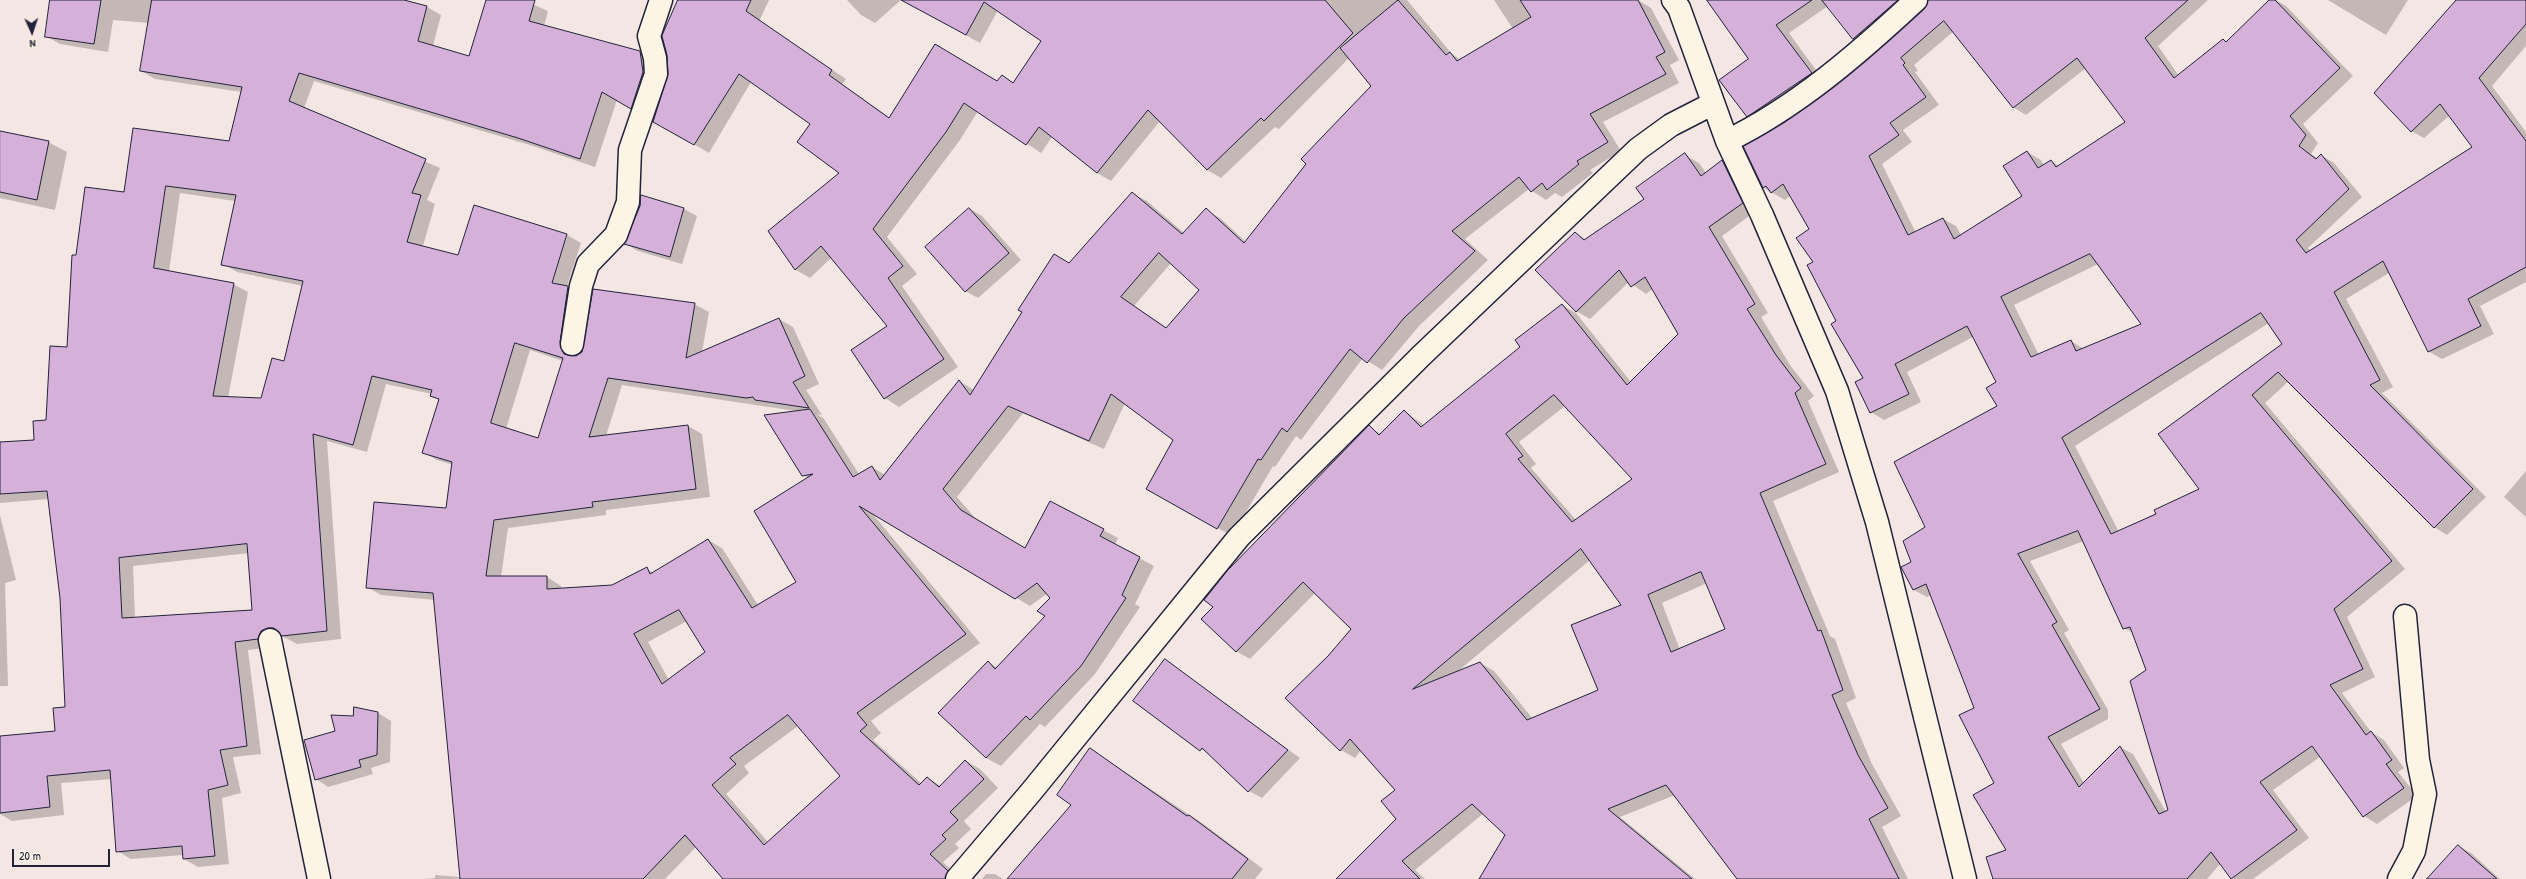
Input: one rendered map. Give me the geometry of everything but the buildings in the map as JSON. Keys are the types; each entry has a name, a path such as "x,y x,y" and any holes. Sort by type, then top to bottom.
{"street":[{"path":"572,344 580,286 588,264 616,235 628,202 630,150 656,74 650,36 661,0"},
{"path":"1673,0 1697,58 1712,104 1727,141 1762,215 1837,392 1877,522 1965,879"},
{"path":"1727,141 1756,127 1804,94 1876,37 1916,0"},
{"path":"957,879 1031,792 1239,537 1415,361 1638,149 1671,125 1712,104"},
{"path":"2399,879 2414,851 2425,794 2418,760 2405,616"},
{"path":"270,640 319,879"}]}
